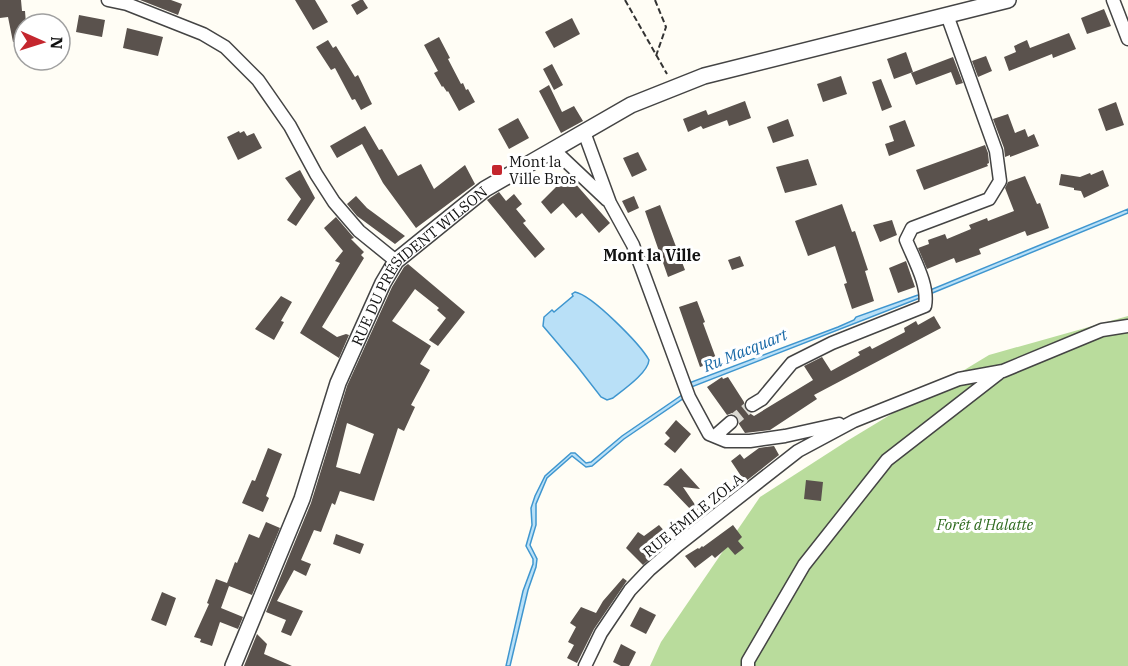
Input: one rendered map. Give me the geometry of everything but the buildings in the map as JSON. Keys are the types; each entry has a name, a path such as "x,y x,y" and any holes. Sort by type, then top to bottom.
{"street":[{"path":"108,0 127,4 203,34 225,47 258,80 290,126 334,202 359,231 396,261"},
{"name":"RUE DU PRÉSIDENT WILSON","path":"233,666 302,500 338,383 383,284 396,261 485,189 631,105 704,76 1008,0"},
{"path":"1113,0 1128,39"},
{"path":"752,405 762,399 792,363 832,343 925,306 923,283 906,240 912,228 989,199 999,181 996,151 947,15"},
{"path":"584,132 610,203 633,245 689,397 709,434 726,441 750,441 785,436 854,421 959,379 1003,371 1102,330 1128,326"},
{"path":"553,149 610,203"},
{"path":"748,666 748,661 804,565 887,460 1003,371"},
{"name":"RUE ÉMILE ZOLA","path":"585,666 601,633 630,590 649,570 798,451 854,421"},
{"path":"715,436 731,422"}],"path":[{"path":"625,0 674,87"},
{"path":"655,0 666,27 656,56"}],"green space":[{"name":"Forêt d'Halatte","path":"1128,316 1128,666 650,666 661,642 760,497 989,355"}],"water":[{"path":"1128,209 1128,213 930,294 689,388 689,383 838,327 856,317 918,295"},
{"path":"575,292 583,295 615,321 649,360 648,365 634,381 613,398 607,400 601,397 543,326 544,317 552,310 554,312"},
{"path":"682,395 684,398 624,439 592,466 586,467 572,456 547,478 536,504 536,525 530,545 537,559 536,567 528,590 510,666 506,666 523,591 533,564 533,559 526,546 532,525 531,508 545,476 571,453 575,453 586,463 591,462 622,436"}],"tunnel":[{"path":"731,422 752,405"}],"place":[{"name":"Mont la Ville Bros","path":"497,170"}],"district":[{"name":"Mont la Ville","path":"652,255"}],"water label":[{"name":"Ru Macquart","path":"745,350"}]}
